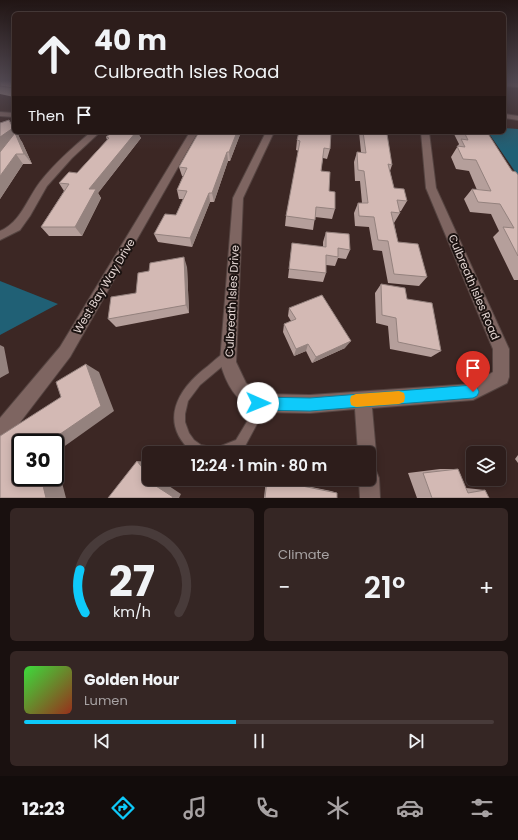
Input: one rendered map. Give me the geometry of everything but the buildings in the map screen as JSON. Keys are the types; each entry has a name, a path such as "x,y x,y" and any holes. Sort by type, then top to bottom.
{"street":[{"path":"0,114 12,115"},
{"path":"506,116 518,118"},
{"path":"0,236 20,224 43,185 84,138 92,134"},
{"name":"West Bay Way Drive","path":"0,431 12,419 65,352 193,134"},
{"name":"Culbreath Isles Drive","path":"258,403 240,389 232,375 228,356 238,198 269,134"},
{"name":"Culbreath Isles Road","path":"363,400 473,392 501,377 501,349 431,188 426,134"},
{"path":"258,403 310,404 363,400 366,446"},
{"path":"369,486 370,498"}],"lane":[{"path":"194,446 186,438 179,424 181,406 186,392 196,381 228,356"},
{"path":"235,446 240,444 253,422 258,403"}],"water":[{"path":"506,128 518,129 518,176 489,134 506,134"},
{"path":"0,281 58,304 0,335"}],"slow traffic":[{"path":"356,400 399,397"}],"route":[{"path":"258,403 310,404 473,392"}]}
